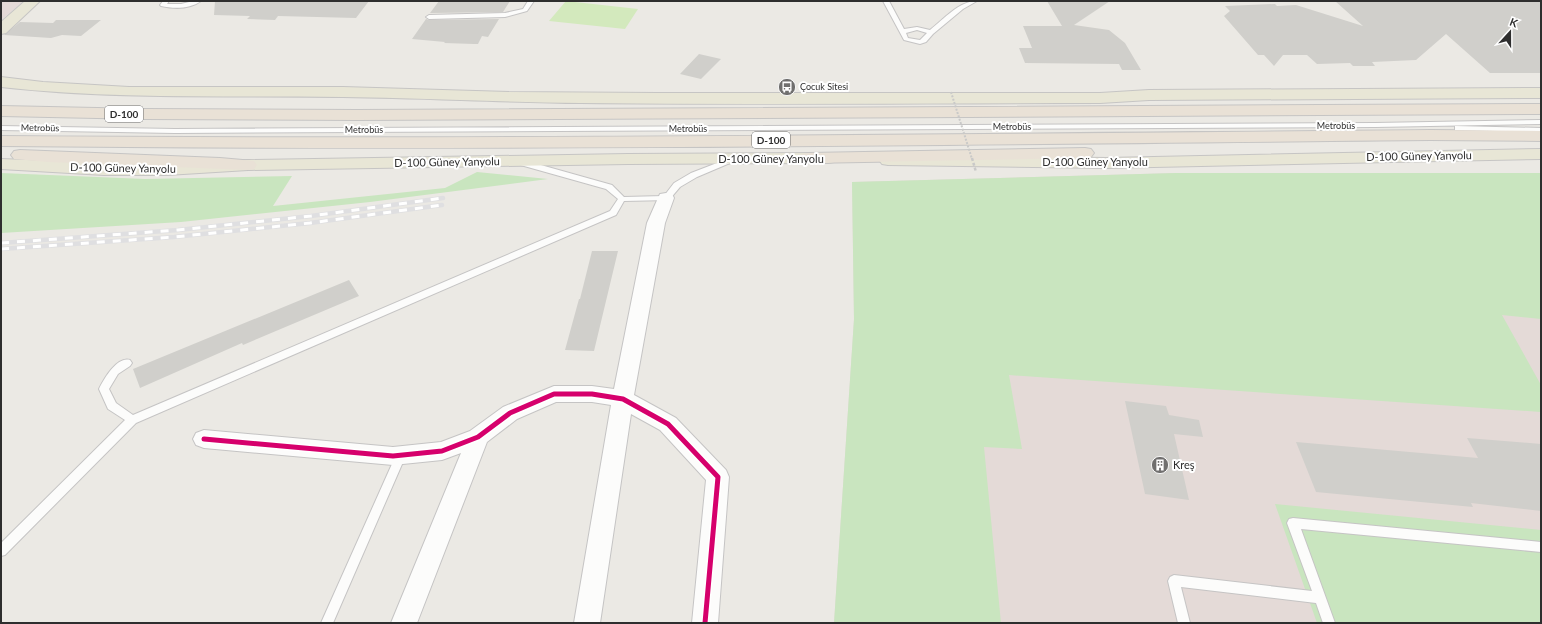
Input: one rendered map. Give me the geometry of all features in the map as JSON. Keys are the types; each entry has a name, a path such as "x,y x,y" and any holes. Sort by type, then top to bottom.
{"highway":[{"path":"2,86 247,116"},
{"path":"358,116 412,109 544,104 706,103 752,98"},
{"path":"1100,98 1160,100 1459,101 1490,102 1541,108"},
{"name":"D-100","path":"1,111 247,116 358,116 1541,108"},
{"path":"808,158 1303,148 1356,136"},
{"name":"D-100","path":"1,141 127,143 360,143 1541,136"},
{"path":"1,153 56,158 133,161 203,161 248,165"}],"main road":[{"path":"1,30 33,1"},
{"path":"2,86 129,92 342,92 508,97 1100,98 1149,95 1541,93"},
{"name":"D-100 Güney Yanyolu","path":"1,164 104,169 152,169 248,165 808,158 1106,163 1541,154"}],"street":[{"path":"587,623 624,399 656,222 666,198"},
{"path":"204,439 401,456 442,451 478,436 510,414 554,394 592,394 624,399 668,424 718,477 705,623"},
{"path":"404,623 461,483 478,436"}],"lane":[{"path":"166,1 163,5 182,6 198,1"},
{"path":"429,17 505,15 525,10 531,1"},
{"path":"886,1 906,39 920,42 926,40 931,33 961,8 974,1"},
{"path":"902,32 906,29 916,28 931,33"},
{"name":"Metrobüs","path":"1,128 199,130 1375,126 1541,122"},
{"name":"Metrobüs","path":"1375,126 1541,130"},
{"path":"516,162 610,187 622,199 666,198 677,186 694,175 736,159"},
{"path":"1,552 132,420 613,213 622,199"},
{"path":"127,363 115,371 104,390 112,406 132,420"},
{"path":"327,623 401,456"},
{"path":"1329,623 1293,523 1541,547"},
{"path":"1184,623 1174,580 1320,598"}],"path":[{"path":"951,92 976,172"}],"shaded area":[{"path":"1,1 24,1 1,20"},
{"path":"1176,173 1541,173 1541,623 834,623 854,319 852,182"}],"green space":[{"path":"566,1 638,9 625,29 549,21"},
{"path":"477,172 548,179 370,202 181,222 1,233 1,173 145,179 292,176 273,206 445,188"},
{"path":"1176,173 1541,173 1541,319 1502,315 1541,385 1541,412 1009,375 1022,449 984,447 1001,623 834,623 854,319 852,182"},
{"path":"1275,504 1541,530 1541,623 1317,623"}],"building":[{"path":"215,1 369,1 356,18 278,16 275,20 247,19 250,16 214,15"},
{"path":"439,1 510,1 503,12 430,13"},
{"path":"1047,1 1110,1 1074,25 1109,30 1125,43 1141,70 1122,70 1119,64 1025,63 1019,48 1032,48 1023,26 1062,26"},
{"path":"1335,1 1541,1 1541,73 1490,73 1446,34 1416,60 1372,62 1375,66 1353,66 1350,63 1317,64 1307,55 1283,55 1274,66 1264,55 1258,55 1224,16 1230,11 1225,6 1275,4 1277,6 1296,5 1363,26"},
{"path":"426,19 499,19 488,37 482,36 478,44 474,44 444,43 445,42 412,39"},
{"path":"56,20 101,20 81,36 62,35 51,38 4,35 20,22 53,23"},
{"path":"699,54 721,59 701,79 680,74"},
{"path":"592,251 618,251 594,351 565,350 580,299"},
{"path":"349,280 359,296 243,345 242,343 140,388 133,369"},
{"name":"Kreş","path":"1125,401 1166,406 1169,415 1199,420 1203,437 1174,434 1189,500 1145,494"},
{"path":"1467,438 1541,444 1541,511 1471,503 1473,507 1316,492 1296,442 1478,458"}],"railway":[{"path":"1,243 178,230 311,216 443,198"},
{"path":"1,249 174,237 310,223 442,205"}],"cycle path":[{"path":"204,439 393,456 442,451 478,437 510,413 554,394 592,394 623,399 668,424 718,477 705,623"}],"place":[{"name":"Çocuk Sitesi","path":"787,87"},
{"name":"Kreş","path":"1160,465"}]}
